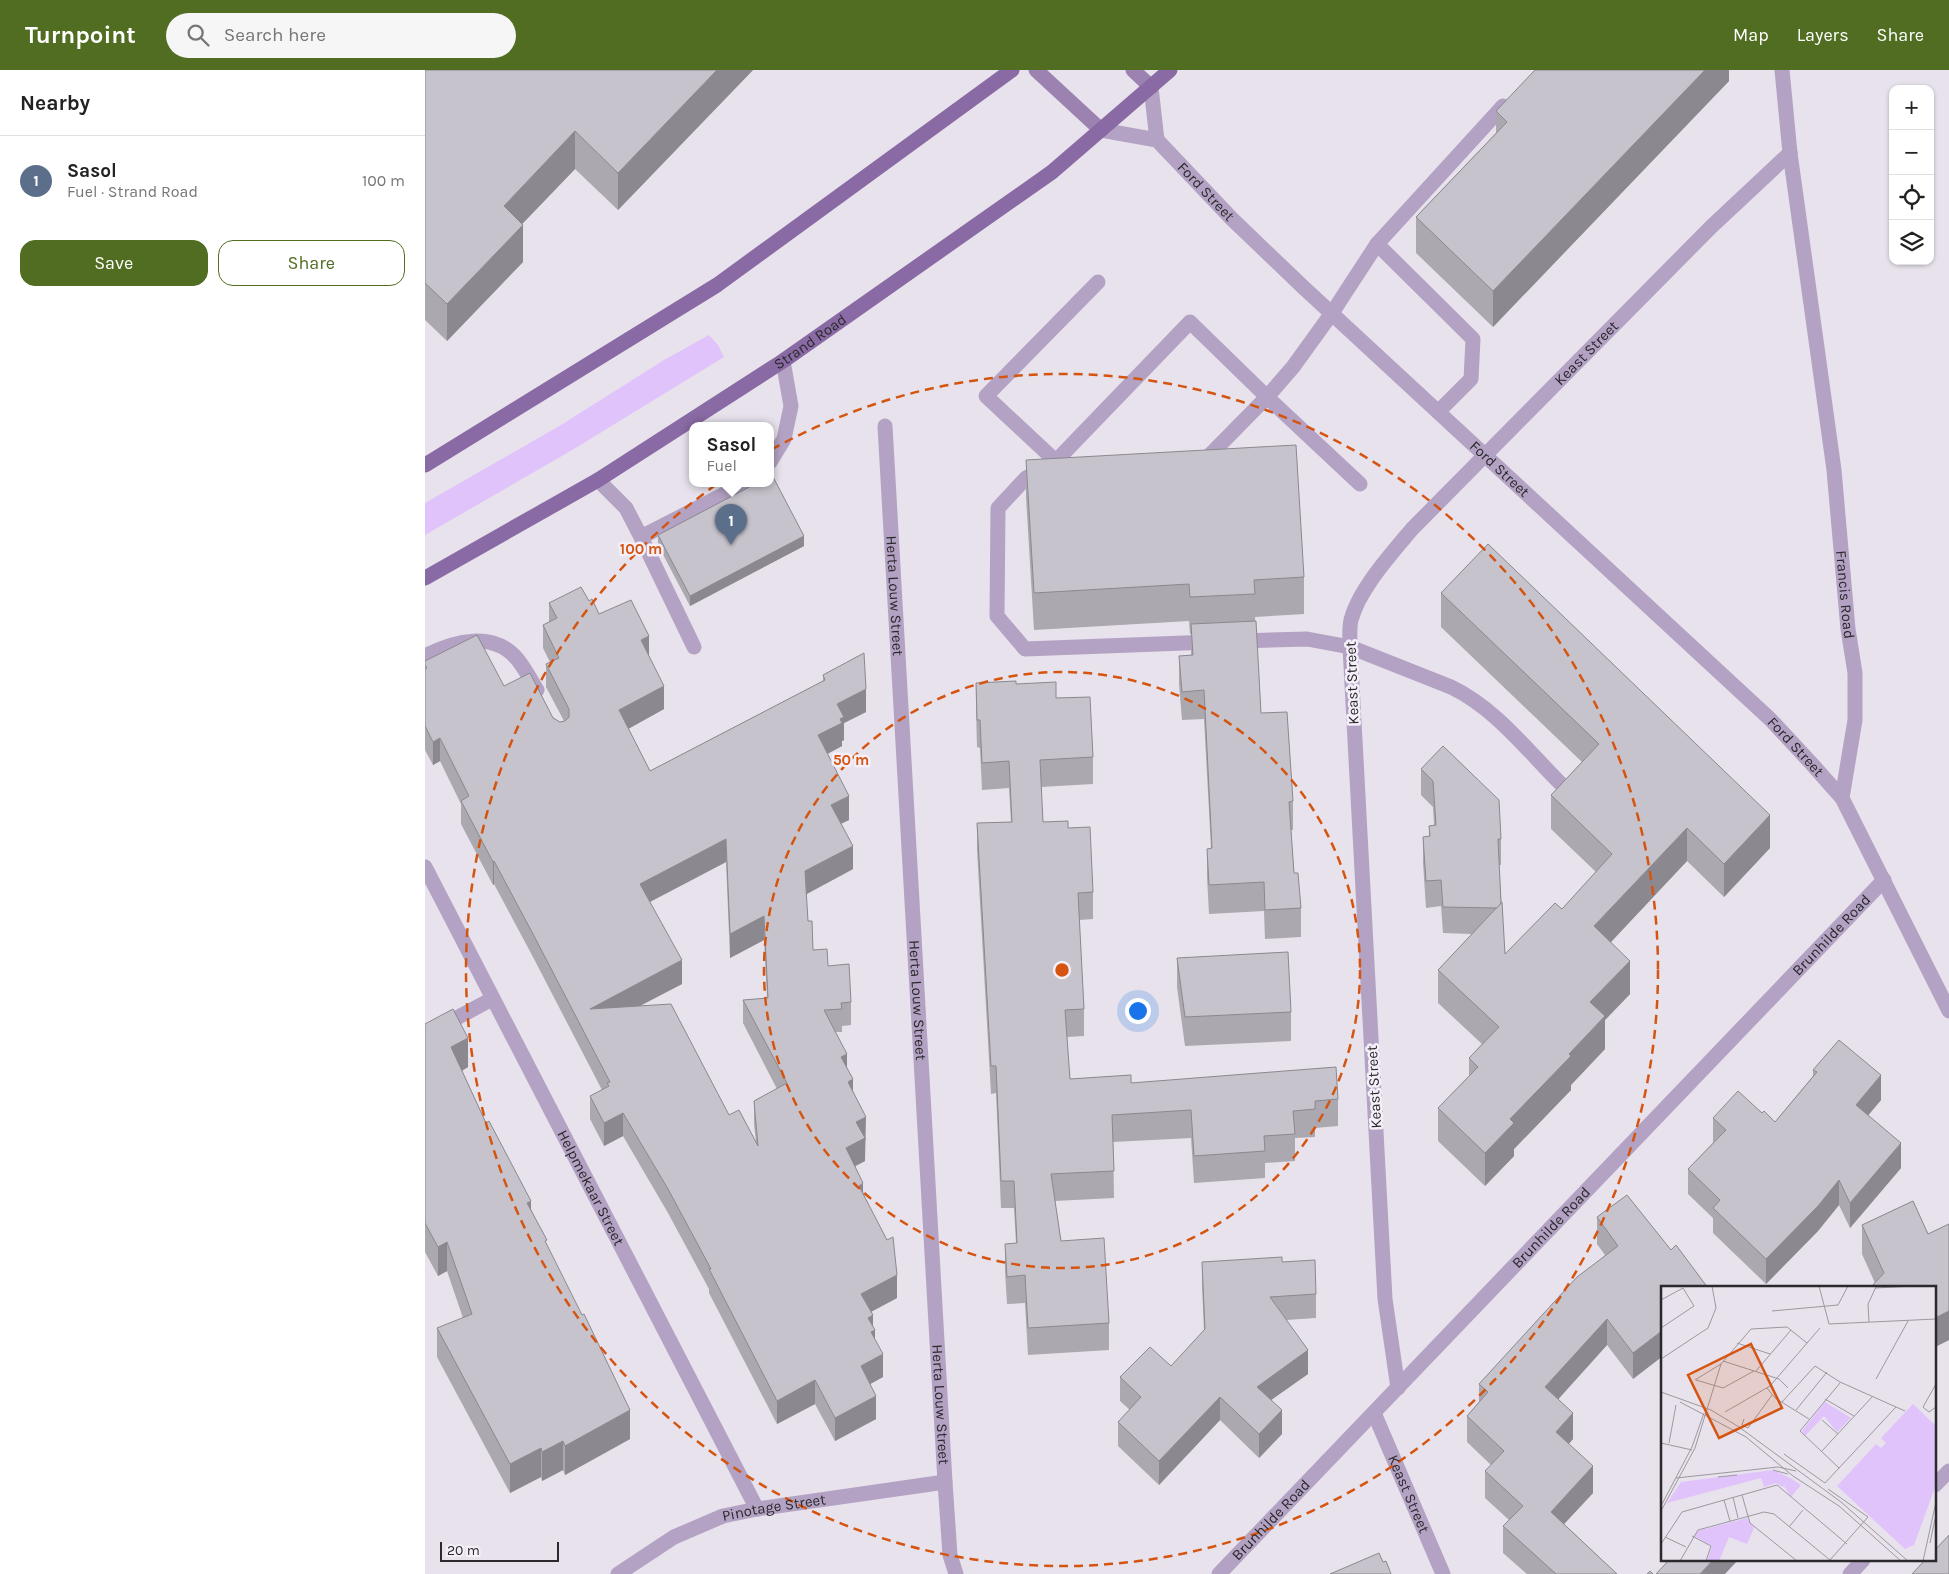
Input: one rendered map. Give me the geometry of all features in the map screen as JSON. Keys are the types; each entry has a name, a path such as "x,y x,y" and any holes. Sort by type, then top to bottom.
{"main road":[{"path":"425,464 717,285 1012,70"},
{"name":"Strand Road","path":"425,578 598,480 783,361 1052,172 1170,70"}],"street":[{"path":"1036,70 1101,130 1157,140 1151,87 1133,70"},
{"name":"Francis Road","path":"1782,70 1791,153 1834,470 1848,629 1855,673 1855,720 1842,798"},
{"path":"1195,471 1267,397 1293,366 1332,313 1377,244 1503,106"},
{"name":"Ford Street","path":"1157,140 1232,218 1332,313 1770,719 1842,798"},
{"name":"Keast Street","path":"1398,1388 1385,1299 1350,647 1351,620 1362,597 1383,564 1413,529 1711,227 1791,153"},
{"path":"1377,244 1473,339 1471,380 1439,412"},
{"path":"1076,479 986,396 1098,282"},
{"path":"1360,484 1190,322 1056,461 1026,478 998,508 997,616 1025,649 1307,639 1350,647 1463,692 1495,716 1560,783"},
{"path":"774,455 784,439 791,406 783,361"},
{"name":"Herta Louw Street","path":"885,426 945,1482 950,1555 956,1574"},
{"path":"598,480 626,508 694,647"},
{"path":"641,537 738,487"},
{"path":"425,656 457,642 469,641 500,645 518,660 545,706"},
{"path":"1842,798 1949,1011"},
{"name":"Helpmekaar Street","path":"425,867 491,999 757,1509"},
{"name":"Brunhilde Road","path":"1219,1574 1883,880"},
{"path":"425,1035 491,999"},
{"name":"Keast Street","path":"1374,1413 1443,1574"},
{"path":"1937,1483 1949,1471"},
{"name":"Pinotage Street","path":"617,1574 674,1536 723,1516 757,1509 945,1482"},
{"path":"1850,1574 1861,1562"}],"shaded area":[{"path":"709,335 718,345 724,357 574,449 425,535 425,503 561,425 664,360"}],"building":[{"path":"425,70 717,70 618,173 575,131 504,206 523,225 447,304 425,283"},
{"path":"1535,70 1705,70 1493,291 1416,217 1507,122 1496,111"},
{"path":"1296,445 1304,577 1254,580 1255,594 1190,597 1189,584 1034,593 1026,460"},
{"path":"774,479 804,536 690,596 658,535 749,487 774,487"},
{"path":"1488,544 1770,815 1724,864 1687,828 1594,926 1630,961 1590,1002 1605,1016 1569,1054 1571,1056 1510,1119 1514,1123 1485,1153 1438,1108 1478,1067 1469,1058 1499,1027 1438,970 1502,902 1505,954 1555,903 1562,909 1612,854 1551,795 1599,744 1441,593"},
{"path":"581,587 589,601 592,599 599,614 631,600 649,636 641,640 664,686 619,710 650,771 825,680 823,675 864,653 866,689 837,704 844,717 840,719 842,723 818,735 849,796 831,805 853,846 805,871 808,921 812,921 813,950 827,949 828,966 849,964 851,1002 841,1003 842,1009 824,1010 847,1054 841,1057 853,1079 848,1082 866,1117 856,1122 865,1138 846,1148 863,1183 859,1186 887,1240 893,1237 897,1275 861,1294 873,1315 868,1318 875,1330 871,1332 883,1354 861,1366 876,1396 835,1418 815,1380 777,1401 709,1269 711,1269 668,1189 623,1113 604,1123 590,1096 609,1086 607,1083 610,1082 461,801 469,796 440,738 433,742 425,726 425,669 427,668 425,661 477,635 504,686 530,673 553,718 560,722 565,721 569,717 569,709 546,664 559,658 543,625 557,618 549,603","holes":["726,839 730,934 764,916 768,998 743,1000 787,1083 754,1101 758,1146 739,1110 729,1115 671,1004 590,1009 682,960 640,884"]},
{"path":"1256,621 1261,713 1287,712 1293,801 1289,802 1294,873 1298,873 1301,908 1265,910 1264,882 1209,885 1207,849 1212,848 1204,690 1182,692 1179,656 1193,655 1191,624"},
{"path":"1016,681 1016,684 1056,682 1056,698 1090,697 1093,757 1040,760 1043,822 1068,821 1068,828 1090,827 1093,892 1078,893 1084,1009 1065,1010 1070,1079 1131,1075 1131,1083 1336,1067 1338,1099 1315,1101 1315,1109 1293,1111 1295,1134 1264,1136 1265,1151 1194,1156 1191,1110 1112,1115 1114,1171 1051,1174 1061,1241 1104,1238 1109,1323 1028,1328 1025,1275 1007,1277 1005,1244 1017,1243 1014,1181 1001,1181 996,1066 991,1066 977,823 1012,822 1009,761 982,763 980,720 977,720 976,683"},
{"path":"1443,746 1499,800 1501,839 1498,839 1501,903 1497,908 1443,907 1441,880 1426,881 1423,837 1430,836 1429,826 1436,825 1433,781 1421,769"},
{"path":"1288,952 1291,1012 1185,1017 1177,958"},
{"path":"453,1009 468,1038 451,1047 486,1123 489,1121 531,1201 527,1203 547,1240 545,1241 582,1315 584,1314 630,1410 565,1446 563,1441 542,1452 541,1448 510,1464 437,1328 472,1314 447,1242 438,1247 425,1223 425,1024"},
{"path":"1839,1040 1881,1075 1856,1105 1901,1143 1850,1203 1839,1180 1818,1206 1766,1259 1713,1208 1720,1200 1688,1169 1726,1130 1713,1118 1738,1091 1775,1122 1817,1072 1813,1070"},
{"path":"1627,1195 1671,1250 1676,1245 1707,1286 1661,1286 1661,1332 1633,1353 1607,1319 1545,1387 1573,1413 1556,1432 1593,1466 1551,1512 1617,1574 1556,1574 1503,1526 1523,1506 1485,1471 1504,1451 1467,1416 1488,1392 1479,1384 1577,1277 1618,1246 1597,1217"},
{"path":"1913,1201 1928,1234 1949,1224 1949,1311 1937,1317 1937,1286 1872,1286 1884,1273 1862,1225"},
{"path":"1282,1257 1282,1262 1315,1260 1316,1294 1270,1297 1308,1350 1257,1387 1282,1410 1259,1434 1220,1397 1159,1461 1118,1422 1141,1397 1120,1377 1150,1347 1171,1366 1205,1329 1202,1262"},
{"path":"1949,1535 1949,1574 1912,1574 1923,1562 1937,1562 1937,1548"},
{"path":"1379,1553 1383,1562 1386,1561 1391,1574 1330,1574"},
{"path":"1667,1562 1711,1562 1700,1574 1656,1574"}],"place":[{"name":"Sasol","path":"731,545"}]}
